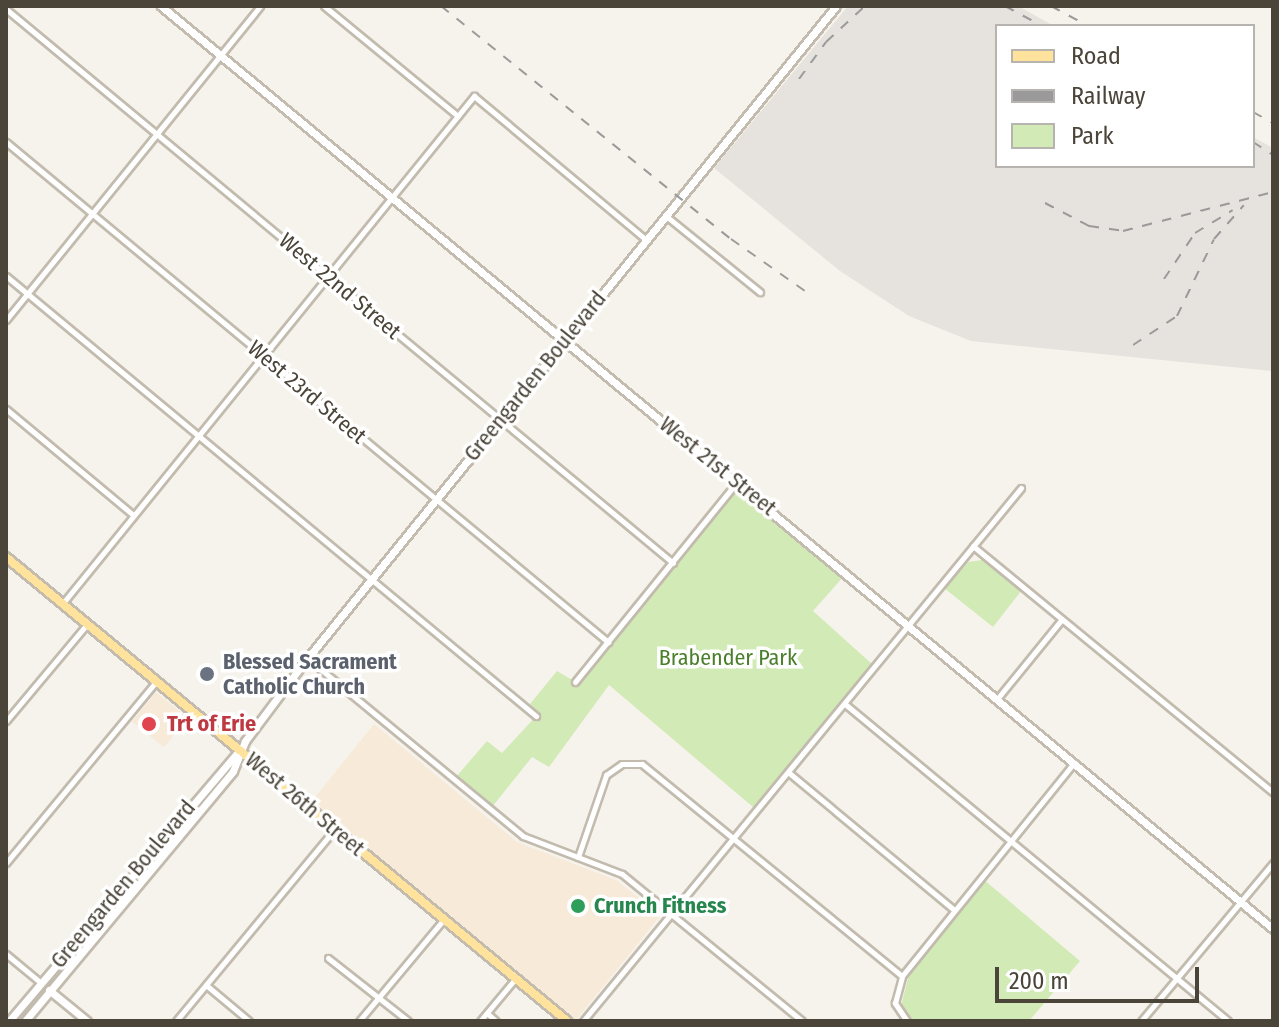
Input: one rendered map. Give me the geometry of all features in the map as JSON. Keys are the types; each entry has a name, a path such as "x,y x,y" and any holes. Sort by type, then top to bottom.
{"main road":[{"name":"West 26th Street","path":"8,563 62,603 567,1021"}],"street":[{"name":"West 21st Street","path":"161,6 1273,929"},
{"path":"6,320 260,6"},
{"path":"324,6 458,116"},
{"name":"Greengarden Boulevard","path":"9,1021 240,751 307,658 836,6"},
{"name":"West 22nd Street","path":"6,9 673,563"},
{"path":"62,603 474,96 646,240"},
{"name":"West 23rd Street","path":"6,142 608,642"},
{"path":"665,215 760,292"},
{"path":"6,276 536,716"},
{"path":"6,409 133,515"},
{"path":"575,682 736,482"},
{"path":"583,1021 1021,488"},
{"path":"973,546 1273,792"},
{"path":"997,699 1062,619"},
{"path":"6,721 87,624"},
{"path":"307,658 523,836 622,874 802,1021"},
{"path":"6,863 157,682"},
{"path":"845,704 1228,1021"},
{"name":"Greengarden Boulevard","path":"25,1021 233,771 240,751"},
{"path":"578,857 602,783 626,762 647,767 902,976"},
{"path":"907,1021 896,1008 902,976 1074,763"},
{"path":"788,772 954,910"},
{"path":"176,1021 335,829"},
{"path":"1141,1021 1273,863"},
{"path":"359,1021 444,919"},
{"path":"6,954 87,1021"},
{"path":"328,958 408,1021"},
{"path":"480,1021 515,979"},
{"path":"206,985 249,1021"},
{"path":"487,1013 496,1021"}],"shaded area":[{"path":"848,6 1018,6 1050,24 995,24 995,168 1255,168 1255,138 1273,148 1273,371 971,341 909,316 840,271 714,168"},
{"path":"156,692 188,718 164,747 132,722"},
{"path":"374,724 517,842 616,880 661,915 576,1020 312,801"}],"green space":[{"name":"Brabender Park","path":"735,491 844,576 813,611 872,664 753,807 609,685 549,767 532,757 492,807 456,777 487,741 502,753 539,713 530,704 557,671 579,684"},
{"path":"982,560 1022,590 993,627 944,588 968,562"},
{"path":"983,879 1080,961 1029,1021 914,1021 901,1006 909,974"}],"railway":[{"path":"441,6 731,239 805,291"},
{"path":"799,79 826,42 865,6"},
{"path":"1005,6 1038,24"},
{"path":"1051,6 1084,24"},
{"path":"1255,113 1273,123"},
{"path":"1255,143 1273,155"},
{"path":"1045,203 1089,226 1123,231 1273,192"},
{"path":"1133,345 1177,316 1214,239 1244,205"},
{"path":"1164,279 1195,233 1233,210"}],"place":[{"name":"Blessed Sacrament Catholic Church","path":"207,674"},
{"name":"Trt of Erie","path":"149,724"},
{"name":"Crunch Fitness","path":"578,906"}]}
